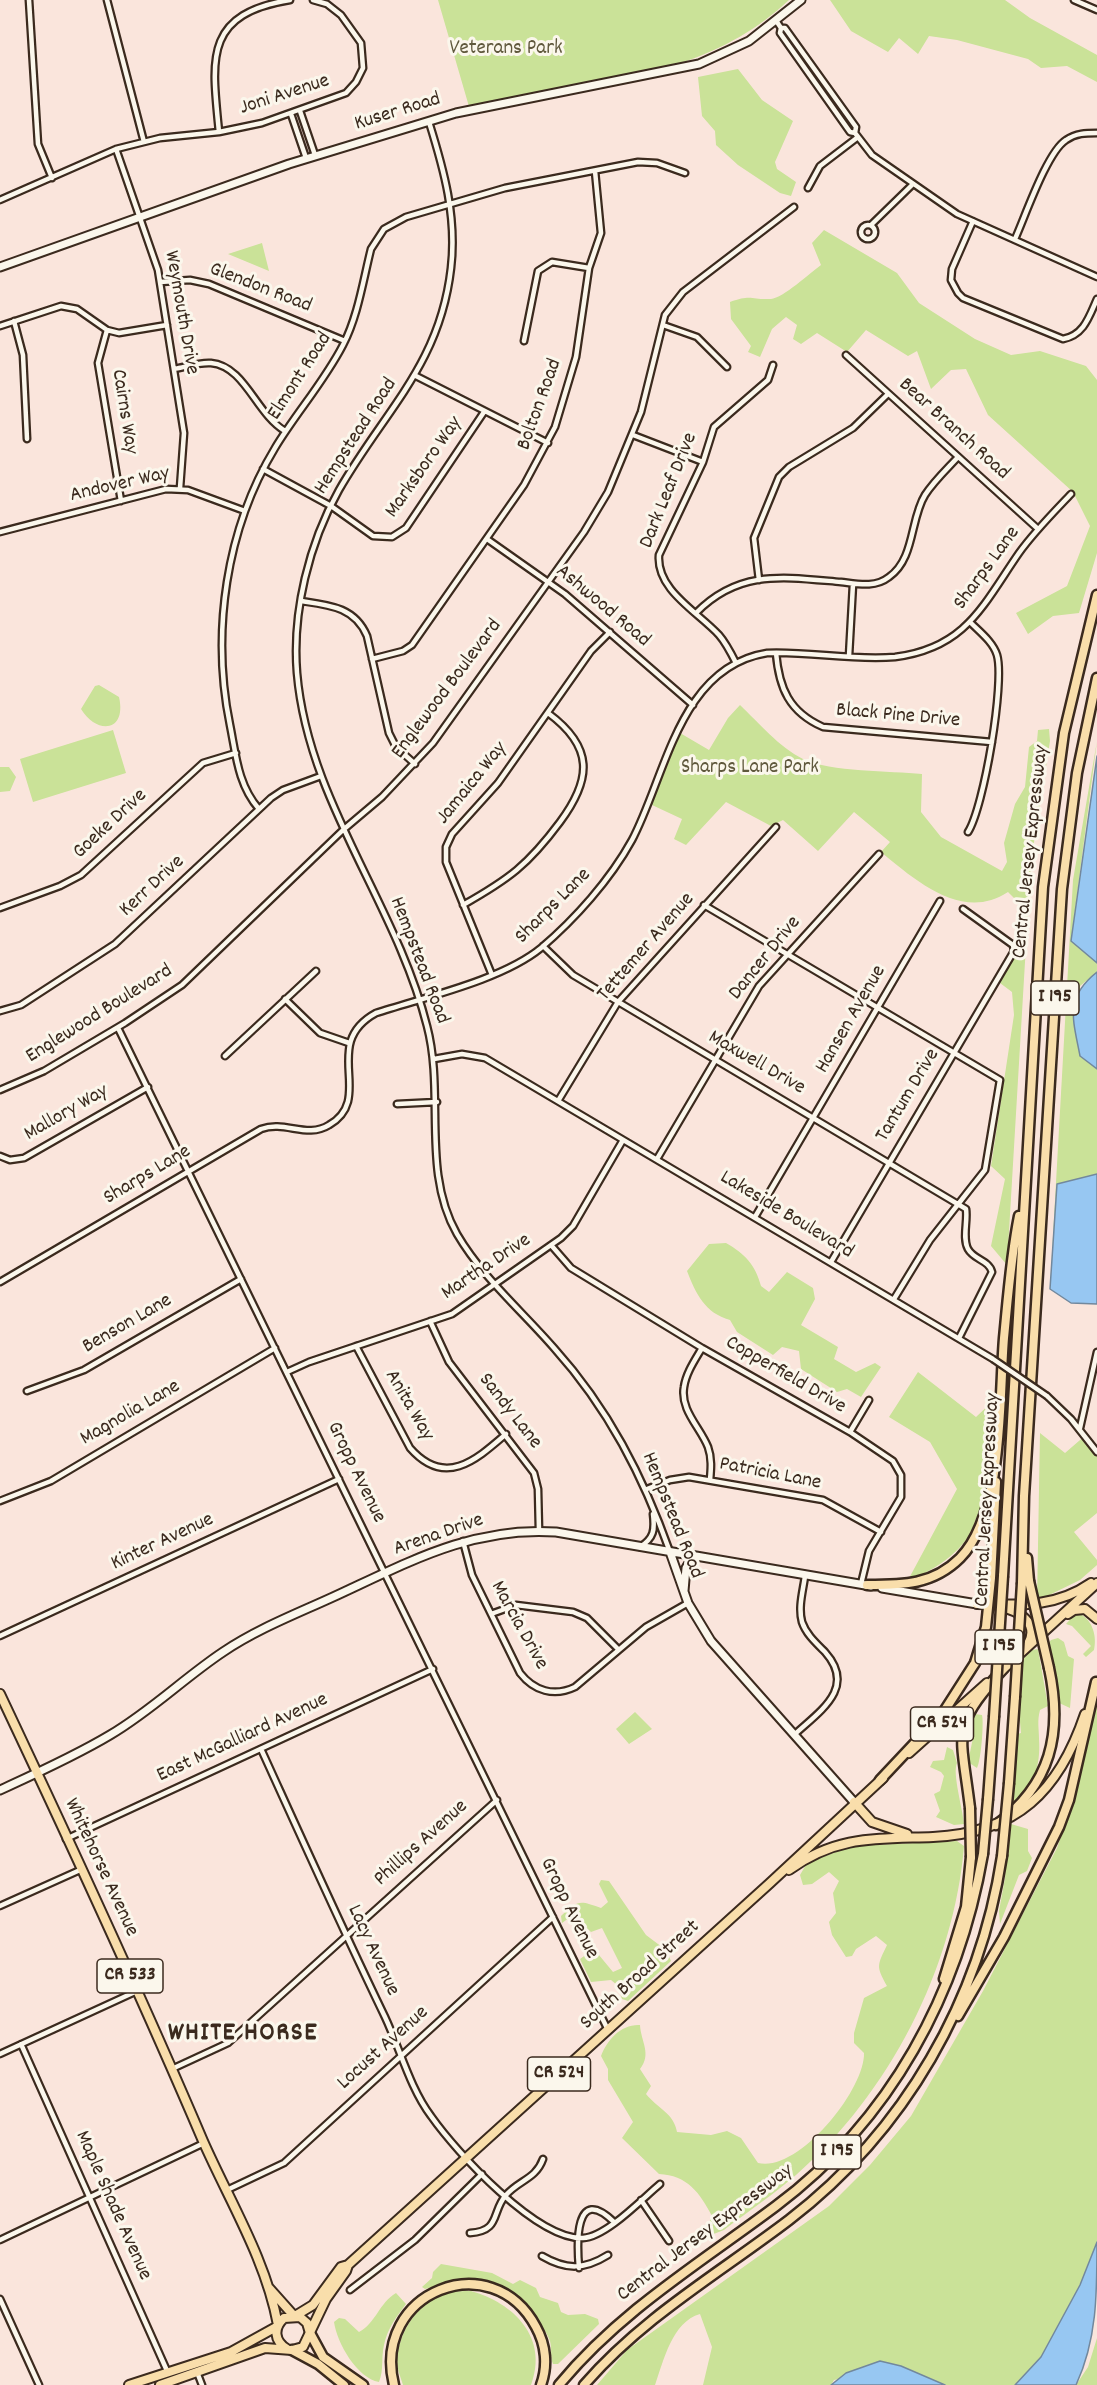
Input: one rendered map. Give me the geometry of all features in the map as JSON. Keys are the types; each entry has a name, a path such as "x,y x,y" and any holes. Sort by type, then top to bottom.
{"highway":[{"name":"Central Jersey Expressway","path":"559,2385 598,2342 647,2298 777,2205 819,2169 876,2107 920,2042 943,1996 963,1943 983,1854 988,1799 1003,1576 1024,1189 1048,840 1071,696 1097,595"},
{"name":"Central Jersey Expressway","path":"584,2385 611,2356 659,2313 788,2221 832,2183 891,2119 921,2076 944,2036 976,1958 993,1903 1002,1856 1025,1582 1024,1496 1062,889 1077,773 1097,678"},
{"path":"864,1585 911,1585 951,1566 968,1549 985,1517 993,1478 1010,1281 1024,1189"},
{"path":"880,1780 947,1708 975,1663 986,1628 991,1578 998,1427"},
{"path":"996,1825 1026,1800 1044,1771 1054,1715 1049,1668 1025,1582"},
{"path":"920,2042 966,1906 971,1857 970,1808 961,1746 963,1725 977,1698 1004,1668"},
{"path":"944,2036 962,2012 1004,1937 1056,1834 1069,1800 1097,1681"},
{"path":"394,2385 391,2352 395,2334 406,2315 430,2294 448,2287 470,2285 501,2292 518,2304 532,2320 544,2349 545,2370 541,2385"},
{"path":"310,2333 320,2354 363,2385"},
{"path":"290,2350 318,2364 344,2385"}],"main road":[{"path":"977,1604 1047,1603 1070,1596 1097,1581"},
{"name":"South Broad Street","path":"310,2333 348,2265 771,1883 855,1802 1020,1654 1097,1581"},
{"path":"977,1604 1005,1608 1028,1622 1031,1637 1020,1654"},
{"path":"1058,1618 1080,1609 1090,1612 1097,1619"},
{"name":"South Broad Street","path":"771,1883 815,1853 840,1843 864,1839 950,1835 996,1825 1025,1810 1052,1782 1077,1737 1097,1681"},
{"name":"Whitehorse Avenue","path":"0,1694 3,1709 36,1773 174,2068 204,2143 269,2288 282,2305 295,2316"},
{"path":"855,1802 863,1814 881,1827 921,1837"},
{"name":"South Broad Street","path":"295,2316 313,2305 340,2267 348,2265"},
{"name":"Whitehorse Avenue","path":"269,2288 268,2292 278,2325"},
{"path":"129,2385 231,2352 278,2325 284,2318 295,2316 307,2323 310,2333 307,2343 290,2350 265,2348 160,2385"},
{"path":"278,2325 277,2340 290,2350"}],"street":[{"path":"29,0 38,144 52,178"},
{"path":"107,0 144,142"},
{"name":"Joni Avenue","path":"219,132 213,72 216,54 224,34 236,20 255,8 290,0"},
{"name":"Joni Avenue","path":"0,200 116,149 144,142 219,132 291,114 346,93 357,82 363,68 363,51 356,34 341,15 329,6 313,0"},
{"path":"329,6 332,0"},
{"name":"Kuser Road","path":"0,267 315,155 484,106 699,64 738,47 779,25 801,0"},
{"path":"1074,0 1097,10"},
{"path":"779,25 785,28 821,78 856,127 857,135 872,155 942,206 1097,277"},
{"path":"779,25 780,33 850,132 857,135"},
{"path":"816,83 821,78"},
{"path":"300,111 315,155"},
{"path":"291,114 306,158"},
{"name":"Hempstead Road","path":"429,122 451,204 453,247 449,286 439,325 416,376 350,473 331,506 313,554 301,601 296,648 297,672 307,730 321,776 343,830 382,909 419,999 434,1059 436,1163 445,1209 465,1247 495,1284 554,1347 587,1388 620,1438 647,1489 688,1603 723,1655 855,1802"},
{"path":"1015,239 1053,154 1064,140 1080,133 1097,133"},
{"path":"808,188 820,166 857,135"},
{"name":"Weymouth Drive","path":"116,149 141,216 160,282 184,449 180,488"},
{"name":"Elmont Road","path":"259,809 244,790 225,690 223,613 231,559 245,511 263,469 285,431 345,341 371,249 379,236 400,219 505,188 648,162 686,173"},
{"name":"Bolton Road","path":"372,659 403,651 412,645 524,485 548,443 564,405 574,365 584,319 589,268 602,227 594,171"},
{"path":"871,225 912,185"},
{"name":"Englewood Boulevard","path":"0,1090 28,1079 118,1028 166,997 198,971 343,830 415,764 451,720 597,512 633,435 670,306 683,292 794,207"},
{"path":"973,221 952,268 951,280 963,298 1063,339 1072,337 1082,329 1097,298"},
{"path":"524,341 538,271 552,262 589,268"},
{"name":"Glendon Road","path":"160,282 190,280 209,284 345,341"},
{"path":"0,326 54,308 69,307 84,313 107,330 126,334 167,326"},
{"path":"14,321 23,355 27,439"},
{"path":"663,325 697,337 727,367"},
{"name":"Cairns Way","path":"107,330 98,363 121,501"},
{"name":"Bear Branch Road","path":"846,355 1038,529"},
{"path":"174,369 205,363 226,368 239,378 270,420 285,431"},
{"name":"Dark Leaf Drive","path":"736,663 719,635 664,582 658,562 661,549 704,462 714,427 768,380 773,365"},
{"path":"416,376 548,443"},
{"path":"759,580 754,538 779,477 789,467 853,428 888,394"},
{"name":"Marksboro Way","path":"263,469 331,506 373,536 386,538 406,528 484,412"},
{"path":"633,435 704,462"},
{"path":"696,613 724,589 759,580 791,578 868,585 882,582 899,568 925,494 958,457"},
{"name":"Andover Way","path":"0,532 166,489 180,488 245,511"},
{"name":"Sharps Lane","path":"0,1282 268,1126 283,1125 298,1130 315,1131 335,1121 345,1110 350,1095 347,1055 349,1043 357,1029 368,1017 492,975 524,960 543,946 598,888 621,858 644,815 669,749 693,705 719,676 736,663 758,655 776,653 894,657 921,651 946,641 970,623 1038,529 1071,494"},
{"name":"Ashwood Road","path":"487,539 549,583 693,705"},
{"path":"849,656 853,584"},
{"path":"301,601 333,606 354,617 364,630 389,733 396,747 415,764"},
{"path":"968,831 976,816 983,792 992,742 998,662 994,649 970,623"},
{"name":"Jamaica Way","path":"492,975 446,862 449,840 484,801 591,651 609,632"},
{"name":"Black Pine Drive","path":"776,653 778,675 785,695 804,717 823,727 992,742"},
{"path":"463,905 504,882 526,864 579,793 584,775 579,747 569,730 548,713"},
{"name":"Goeke Drive","path":"0,908 60,886 81,874 203,763 236,753"},
{"name":"Kerr Drive","path":"0,1011 21,1005 116,944 279,792 321,776"},
{"name":"Tettemer Avenue","path":"558,1101 618,1002 776,827"},
{"name":"Dancer Drive","path":"657,1160 755,992 879,854"},
{"name":"Hansen Avenue","path":"755,1217 940,901"},
{"path":"704,905 997,1077 1000,1084 985,1170 974,1188 958,1203 930,1240 894,1299"},
{"name":"Tantum Drive","path":"831,1262 1014,947 963,909"},
{"name":"Maxwell Drive","path":"543,946 565,969 618,1002 958,1203"},
{"path":"225,1056 316,970"},
{"path":"285,999 320,1033 349,1043"},
{"name":"Gropp Avenue","path":"118,1028 608,2030"},
{"name":"Lakeside Boulevard","path":"434,1059 462,1054 480,1056 894,1299 993,1359 1047,1396 1080,1428 1097,1452"},
{"name":"Mallory Way","path":"0,1156 10,1160 24,1158 148,1086"},
{"path":"397,1104 436,1102"},
{"name":"Martha Drive","path":"287,1372 452,1314 551,1245 573,1226 623,1140"},
{"path":"958,1203 967,1213 969,1251 989,1265 992,1272 959,1338"},
{"name":"Copperfield Drive","path":"551,1245 571,1268 887,1456 901,1475 901,1497 869,1551 864,1585"},
{"name":"Benson Lane","path":"27,1391 84,1370 241,1279"},
{"name":"Sandy Lane","path":"430,1321 448,1362 531,1466 537,1481 539,1531"},
{"name":"Anita Way","path":"356,1346 410,1448 423,1460 447,1468 465,1466 477,1459 506,1434"},
{"name":"Magnolia Lane","path":"0,1501 51,1481 275,1348"},
{"path":"702,1348 686,1377 683,1393 686,1408 708,1448 710,1480"},
{"path":"1080,1428 1097,1352"},
{"path":"850,1432 869,1400"},
{"name":"Patricia Lane","path":"647,1489 679,1478 710,1480 823,1500 881,1532"},
{"name":"Kinter Avenue","path":"0,1636 339,1479"},
{"path":"640,1547 649,1541 654,1532 653,1509"},
{"name":"Arena Drive","path":"0,1790 84,1750 133,1721 244,1639 463,1540 501,1532 539,1531 977,1604"},
{"name":"Marcia Drive","path":"463,1540 472,1575 520,1673 531,1685 546,1691 560,1692 574,1687 646,1627 688,1603"},
{"path":"684,1593 686,1568 693,1556"},
{"path":"794,1735 829,1703 838,1682 832,1660 808,1634 802,1621 801,1602 805,1576"},
{"path":"491,1614 516,1605 573,1612 587,1618 618,1649"},
{"name":"East McGalliard Avenue","path":"66,1839 433,1669"},
{"name":"Lacy Avenue","path":"261,1749 430,2116 466,2159 505,2196 547,2228 564,2236 576,2238"},
{"name":"Phillips Avenue","path":"174,2068 228,2043 497,1800"},
{"path":"0,1906 80,1870"},
{"name":"Locust Avenue","path":"227,2190 284,2163 553,1917"},
{"path":"0,2054 137,1991"},
{"name":"Maple Shade Avenue","path":"21,2044 171,2381"},
{"path":"0,2240 91,2199 204,2143"},
{"path":"470,2233 484,2231 494,2223 505,2196 532,2177 543,2159"},
{"path":"350,2290 420,2236 482,2174"},
{"path":"576,2238 595,2235 614,2223 660,2184"},
{"path":"641,2200 669,2241"},
{"path":"579,2268 576,2238 579,2222 588,2212 602,2212 614,2223"},
{"path":"542,2256 564,2267 579,2268 608,2255"},
{"path":"0,2299 39,2385"},
{"path":"194,2364 202,2385"}],"green space":[{"name":"Veterans Park","path":"438,0 789,0 740,37 684,62 470,110"},
{"path":"830,0 1005,0 1030,18 1097,55 1097,82 1067,66 1041,68 1028,59 957,40 929,36 918,54 899,38 888,52 851,31"},
{"path":"738,69 762,100 793,121 775,162 777,169 796,182 791,196 780,193 738,165 716,145 715,131 702,116 698,77"},
{"path":"824,230 897,273 919,303 975,339 1011,355 1040,351 1086,366 1097,380 1097,553 1079,613 1053,616 1028,634 1016,613 1067,586 1090,526 1073,492 988,415 966,369 951,370 931,389 917,351 908,356 866,330 847,352 817,333 801,344 793,339 797,325 786,317 772,329 760,357 748,352 751,346 731,319 730,302 747,298 776,298 796,285 821,265 812,243"},
{"path":"262,243 269,271 228,254"},
{"path":"99,685 119,697 119,717 109,726 95,723 81,709 95,686"},
{"name":"Sharps Lane Park","path":"740,705 778,741 803,759 845,769 922,774 921,812 941,837 1002,871 1007,862 1004,843 1015,804 1025,787 1029,747 1037,741 1038,730 1049,729 1050,741 1031,861 1007,1265 991,1246 1005,1179 991,1166 1014,1015 1012,992 1000,983 1019,948 1021,905 1008,892 991,900 974,902 957,900 941,894 909,875 881,852 890,842 854,812 818,851 783,820 771,826 726,802 686,845 674,839 682,819 652,805 665,766 680,733 709,750 728,718"},
{"path":"113,730 126,773 33,802 20,759"},
{"path":"1097,741 1071,941 1097,963 1097,972 1080,986 1080,1056 1097,1069 1097,1174 1057,1184 1050,1289 1073,880"},
{"path":"0,767 9,767 16,777 10,791 0,792"},
{"path":"726,1243 748,1260 761,1286 769,1292 787,1272 813,1288 815,1299 801,1325 838,1347 834,1359 856,1372 875,1363 881,1367 861,1397 847,1389 837,1392 801,1369 799,1351 782,1347 773,1355 737,1332 730,1320 714,1313 702,1302 687,1271 709,1244"},
{"path":"918,1372 976,1417 994,1400 998,1403 992,1504 977,1517 968,1537 955,1552 932,1569 907,1582 957,1489 930,1442 889,1417"},
{"path":"1040,1433 1065,1453 1087,1434 1097,1449 1097,1513 1074,1532 1097,1560 1097,1565 1080,1580 1037,1601"},
{"path":"1080,1614 1091,1625 1095,1640 1094,1650 1086,1657 1083,1654 1091,1646 1072,1626 1066,1624 1074,1615"},
{"path":"1058,1638 1064,1642 1068,1656 1074,1659 1070,1708 1057,1702 1046,1646 1051,1640"},
{"path":"1038,1649 1048,1706 1040,1710 1039,1714 1037,1767 1027,1791 1015,1805 1011,1796 1015,1739 1017,1734 1021,1733 1018,1700 1019,1663 1032,1650"},
{"path":"1097,1697 1097,2242 1080,2285 1041,2357 1015,2385 945,2385 901,2366 834,2380 831,2385 703,2385 712,2347 700,2314 690,2318 676,2333 670,2343 655,2385 597,2385 627,2350 829,2206 870,2165 911,2116 983,1991 1057,1848 1079,1783"},
{"path":"635,1712 652,1729 629,1744 616,1729"},
{"path":"975,1714 982,1715 983,1719 977,1768 968,1762 974,1733 970,1727 970,1718"},
{"path":"947,1747 953,1750 957,1763 957,1783 964,1824 954,1825 936,1817 940,1811 934,1794 940,1791 944,1776 930,1767 933,1761 944,1760"},
{"path":"1011,1824 1028,1829 1028,1851 1032,1858 1027,1871 1019,1875 1000,1924 999,1911 1005,1878 1008,1826"},
{"path":"957,1841 964,1846 958,1892 947,1937 931,1982 911,2026 887,2067 860,2107 830,2143 778,2190 724,2230 711,2235 707,2227 712,2216 692,2187 677,2178 659,2174 622,2138 633,2122 608,2080 608,2069 601,2056 607,2044 621,2030 640,2025 646,2053 640,2069 651,2086 646,2094 669,2115 677,2132 711,2135 727,2131 741,2138 758,2163 774,2163 792,2155 826,2126 853,2087 861,2069 864,2053 854,2043 854,2033 864,1998 887,1986 879,1966 887,1945 876,1936 856,1949 852,1956 846,1957 832,1935 829,1922 836,1913 833,1893 839,1881 829,1872 812,1884 803,1885 800,1875 807,1863 852,1846"},
{"path":"601,1880 609,1881 646,1935 666,1950 671,1961 628,2001 622,1999 617,1985 611,1980 591,1982 580,1959 594,1949 613,1972 622,1968 602,1928 591,1932 573,1915 562,1923 561,1916 575,1904 583,1903 601,1908 608,1902 599,1884"},
{"path":"441,2264 492,2273 513,2284 520,2280 536,2288 540,2297 558,2303 561,2312 568,2315 585,2314 598,2319 599,2324 558,2364 553,2364 550,2341 544,2329 530,2310 507,2291 481,2283 468,2282 425,2289 422,2287 432,2278 433,2272"},
{"path":"471,2291 501,2304 524,2325 535,2352 535,2368 531,2385 403,2385 397,2365 398,2351 401,2339 412,2319 437,2297 451,2292"},
{"path":"396,2293 406,2304 385,2339 379,2382 363,2374 349,2358 339,2340 334,2322 339,2318 345,2319 359,2332 370,2324 385,2302"},
{"path":"1097,2338 1097,2385 1076,2385 1088,2367"}],"water":[{"path":"1097,756 1097,963 1071,941"},
{"path":"1097,972 1097,1069 1080,1056 1074,1010 1079,991"},
{"path":"1097,1174 1097,1304 1071,1303 1050,1289 1057,1184"},
{"path":"1097,2242 1096,2298 1092,2334 1076,2385 1015,2385 1041,2357 1080,2285"},
{"path":"880,2361 901,2366 945,2385 831,2385 846,2373"}],"district":[{"name":"WHITE HORSE","path":"243,2035"}]}
